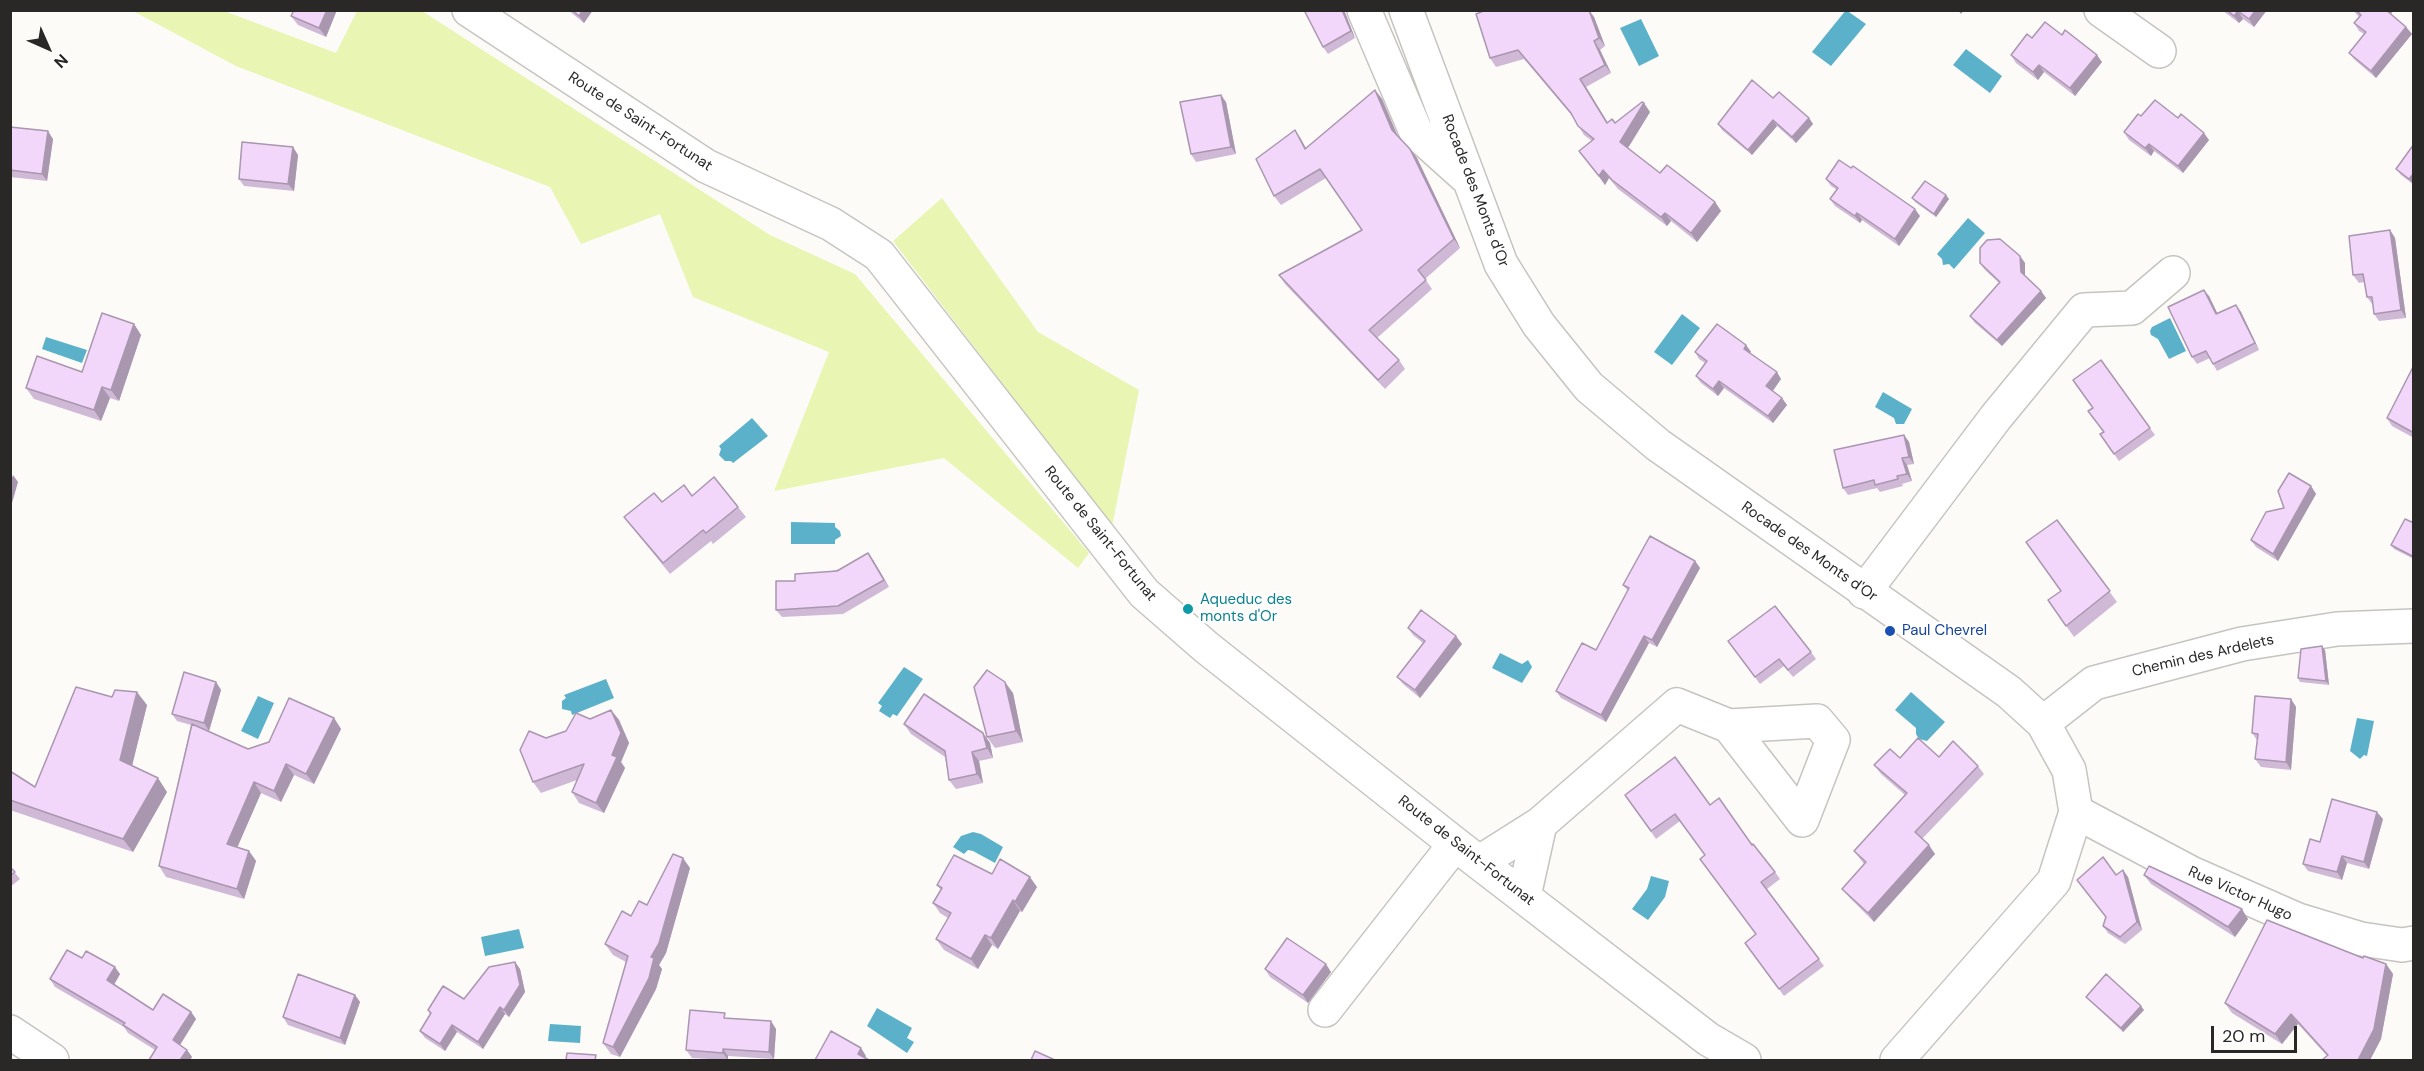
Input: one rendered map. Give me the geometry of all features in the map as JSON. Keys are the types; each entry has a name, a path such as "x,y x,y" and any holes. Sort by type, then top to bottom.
{"street":[{"name":"Route de Saint-Fortunat","path":"469,10 706,166 831,224 879,255 1144,593 1206,647 1467,853 1708,1039 1744,1060"},
{"path":"1364,10 1416,132 1469,179"},
{"name":"Rocade des Monts d'Or","path":"1406,10 1501,264 1539,325 1589,387 1658,445 2009,692 2043,723 2069,770 2076,812 2054,881 1897,1060"},
{"path":"2101,10 2159,51"},
{"path":"1864,592 1996,417 2084,310 2132,308 2173,273"},
{"name":"Chemin des Ardelets","path":"2043,723 2094,683 2242,644 2337,630 2414,626"},
{"path":"1325,1010 1467,853 1540,824 1677,705 1729,726"},
{"name":"Rue Victor Hugo","path":"2076,812 2191,873 2298,920 2361,939 2402,945 2414,943"},
{"path":"1524,896 1540,824"},
{"path":"10,1032 52,1060"}],"green space":[{"path":"133,11 224,11 336,53 357,11 422,11 770,235 855,274 1089,553 1078,568 944,458 774,491 829,352 693,297 660,214 581,244 550,187 236,66"},
{"path":"942,198 1038,332 1139,390 1112,527 893,241"}],"water":[{"path":"1846,10 1866,24 1831,66 1812,52"},
{"path":"1641,19 1659,56 1639,66 1620,28"},
{"path":"1966,49 2002,76 1990,93 1953,65"},
{"path":"1968,218 1985,233 1954,269 1949,264 1943,265 1942,259 1937,254"},
{"path":"1682,314 1700,328 1672,365 1654,352"},
{"path":"2170,318 2186,351 2169,359 2158,339 2151,335 2150,331 2152,327"},
{"path":"46,337 87,350 82,363 42,349"},
{"path":"1883,392 1912,409 1904,424 1896,424 1894,418 1875,407"},
{"path":"752,418 768,436 733,463 725,461 719,455 721,449 719,446"},
{"path":"791,522 835,523 841,536 835,540 835,544 791,544"},
{"path":"1500,653 1522,664 1528,660 1532,667 1522,683 1492,668"},
{"path":"904,667 923,679 897,716 893,714 890,718 879,711 882,706 878,703"},
{"path":"606,679 614,698 572,715 571,711 562,709 562,701 566,698 564,695"},
{"path":"1911,692 1945,722 1927,741 1919,739 1916,728 1895,710"},
{"path":"258,696 274,703 258,739 241,731"},
{"path":"2357,718 2374,721 2367,756 2364,755 2360,759 2350,751"},
{"path":"973,832 1003,847 995,863 973,851 968,850 964,854 953,847 961,836"},
{"path":"1651,876 1669,881 1665,897 1648,920 1632,909 1647,889"},
{"path":"519,929 524,948 485,956 481,937"},
{"path":"877,1008 912,1028 907,1038 914,1042 907,1053 867,1026"},
{"path":"550,1024 581,1026 580,1043 548,1041"}],"building":[{"path":"294,10 327,10 319,28 291,16"},
{"path":"572,10 583,10 579,16"},
{"path":"1304,10 1342,10 1351,31 1323,47"},
{"path":"1486,10 1589,10 1599,38 1594,41 1605,65 1580,79 1607,123 1612,119 1615,123 1642,102 1644,103 1620,142 1660,173 1667,165 1715,202 1691,233 1665,213 1661,217 1612,180 1603,170 1599,176 1579,151 1594,139 1578,126 1571,113 1518,50 1490,58 1476,14"},
{"path":"2227,10 2256,10 2249,19 2238,11 2234,16"},
{"path":"2356,10 2386,10 2406,27 2371,71 2349,53 2366,32 2354,23 2361,15"},
{"path":"2045,22 2062,35 2065,30 2097,55 2070,88 2039,65 2033,72 2011,55 2027,34 2032,38"},
{"path":"1752,80 1773,98 1779,92 1809,118 1792,137 1773,120 1748,150 1718,124"},
{"path":"1375,90 1392,130 1410,149 1454,239 1418,270 1426,280 1369,330 1399,360 1378,380 1279,275 1362,230 1320,169 1274,196 1256,159 1295,130 1305,149"},
{"path":"1221,95 1231,147 1191,154 1180,102"},
{"path":"2155,100 2178,118 2181,114 2204,133 2178,166 2149,144 2145,148 2124,132 2138,114 2141,116"},
{"path":"10,127 48,131 42,174 10,170"},
{"path":"242,142 293,147 288,184 239,179"},
{"path":"2414,144 2414,173 2409,179 2396,169"},
{"path":"1839,160 1851,168 1853,166 1915,209 1895,239 1857,213 1855,216 1830,199 1838,188 1826,179"},
{"path":"1925,181 1946,195 1934,214 1912,198"},
{"path":"2390,230 2401,310 2374,314 2372,297 2367,297 2363,274 2353,275 2349,236"},
{"path":"2000,239 2020,256 2021,272 2041,291 1997,340 1970,316 2000,282 1980,263 1980,248 1987,240"},
{"path":"2204,290 2216,314 2236,305 2255,343 2213,364 2206,351 2192,357 2168,307"},
{"path":"102,313 134,324 111,390 102,387 94,410 26,388 37,356 82,372"},
{"path":"1717,324 1746,345 1744,349 1777,372 1766,386 1782,398 1768,416 1719,381 1713,389 1696,376 1707,361 1695,352"},
{"path":"2101,360 2150,428 2114,454 2100,434 2104,432 2088,411 2093,408 2073,380"},
{"path":"2414,368 2414,433 2387,418"},
{"path":"1904,435 1909,457 1902,458 1907,474 1897,476 1898,479 1875,485 1874,480 1843,488 1834,450"},
{"path":"2289,473 2311,486 2273,554 2251,540 2266,512 2284,508 2278,491"},
{"path":"714,477 738,507 706,533 703,530 663,563 624,517 654,493 662,502 684,485 692,496"},
{"path":"2405,519 2414,523 2414,557 2391,545"},
{"path":"2057,520 2110,591 2066,626 2048,600 2061,591 2026,542"},
{"path":"1650,536 1695,561 1652,640 1644,636 1601,715 1556,691 1582,643 1596,650 1629,588 1623,585"},
{"path":"868,553 884,580 838,606 776,610 776,581 795,581 795,574 837,571"},
{"path":"1775,606 1811,652 1788,670 1779,659 1755,677 1728,641"},
{"path":"1421,610 1456,636 1415,690 1397,677 1425,641 1408,628"},
{"path":"2322,646 2326,681 2298,678 2301,649"},
{"path":"987,670 1005,682 1016,731 987,737 974,687"},
{"path":"184,672 216,682 204,723 172,714"},
{"path":"76,687 112,697 115,690 137,692 120,760 158,778 123,839 10,800 10,771 35,787"},
{"path":"924,694 983,733 987,748 972,752 977,774 949,780 945,751 904,724"},
{"path":"2255,696 2291,699 2286,762 2255,759 2258,734 2252,733"},
{"path":"289,698 334,718 306,774 286,764 274,791 254,782 227,844 249,851 237,889 159,866 192,724 248,749 269,742"},
{"path":"611,710 621,733 612,755 617,757 596,803 572,792 584,764 533,782 520,750 529,731 546,738 566,731 576,713 590,719"},
{"path":"1918,738 1939,757 1953,741 1978,766 1915,832 1929,845 1868,913 1842,889 1866,862 1854,851 1907,793 1874,765 1890,749 1900,758"},
{"path":"1675,757 1710,805 1719,798 1752,845 1775,872 1761,882 1819,959 1779,989 1745,943 1756,934 1700,859 1705,855 1675,814 1651,831 1625,795"},
{"path":"2332,799 2377,812 2364,862 2342,856 2337,872 2303,864 2310,839 2320,842"},
{"path":"673,854 683,858 659,943 651,957 654,958 649,978 613,1047 603,1043 628,956 605,944 622,911 631,916 639,901 647,905"},
{"path":"954,855 992,874 1000,859 1030,877 1015,902 1013,900 991,938 985,935 971,959 936,939 951,913 933,903 942,888 937,885"},
{"path":"2103,857 2116,875 2123,870 2137,922 2120,937 2103,926 2106,917 2077,880"},
{"path":"2149,866 2242,909 2228,927 2144,875"},
{"path":"2267,920 2363,958 2364,956 2386,964 2374,1029 2358,1060 2322,1060 2328,1055 2291,1014 2275,1034 2225,1003"},
{"path":"1287,938 1326,964 1303,995 1265,969"},
{"path":"67,950 82,958 86,951 115,967 107,980 153,1010 163,994 191,1012 173,1040 187,1050 180,1060 149,1060 157,1047 123,1025 125,1023 50,979"},
{"path":"515,962 520,985 504,1010 500,1007 478,1042 452,1025 440,1044 420,1031 431,1013 428,1010 443,986 464,999 489,967"},
{"path":"298,974 355,995 340,1038 283,1017"},
{"path":"2106,974 2141,1006 2121,1028 2086,997"},
{"path":"690,1010 725,1013 724,1018 771,1021 769,1052 723,1049 723,1053 686,1050"},
{"path":"831,1031 861,1048 858,1054 869,1060 815,1060"},
{"path":"1035,1051 1055,1060 1031,1060"},
{"path":"567,1053 596,1055 595,1060 566,1060"}],"place":[{"name":"Aqueduc des monts d'Or","path":"1188,609"},
{"name":"Paul Chevrel","path":"1890,631"}]}
